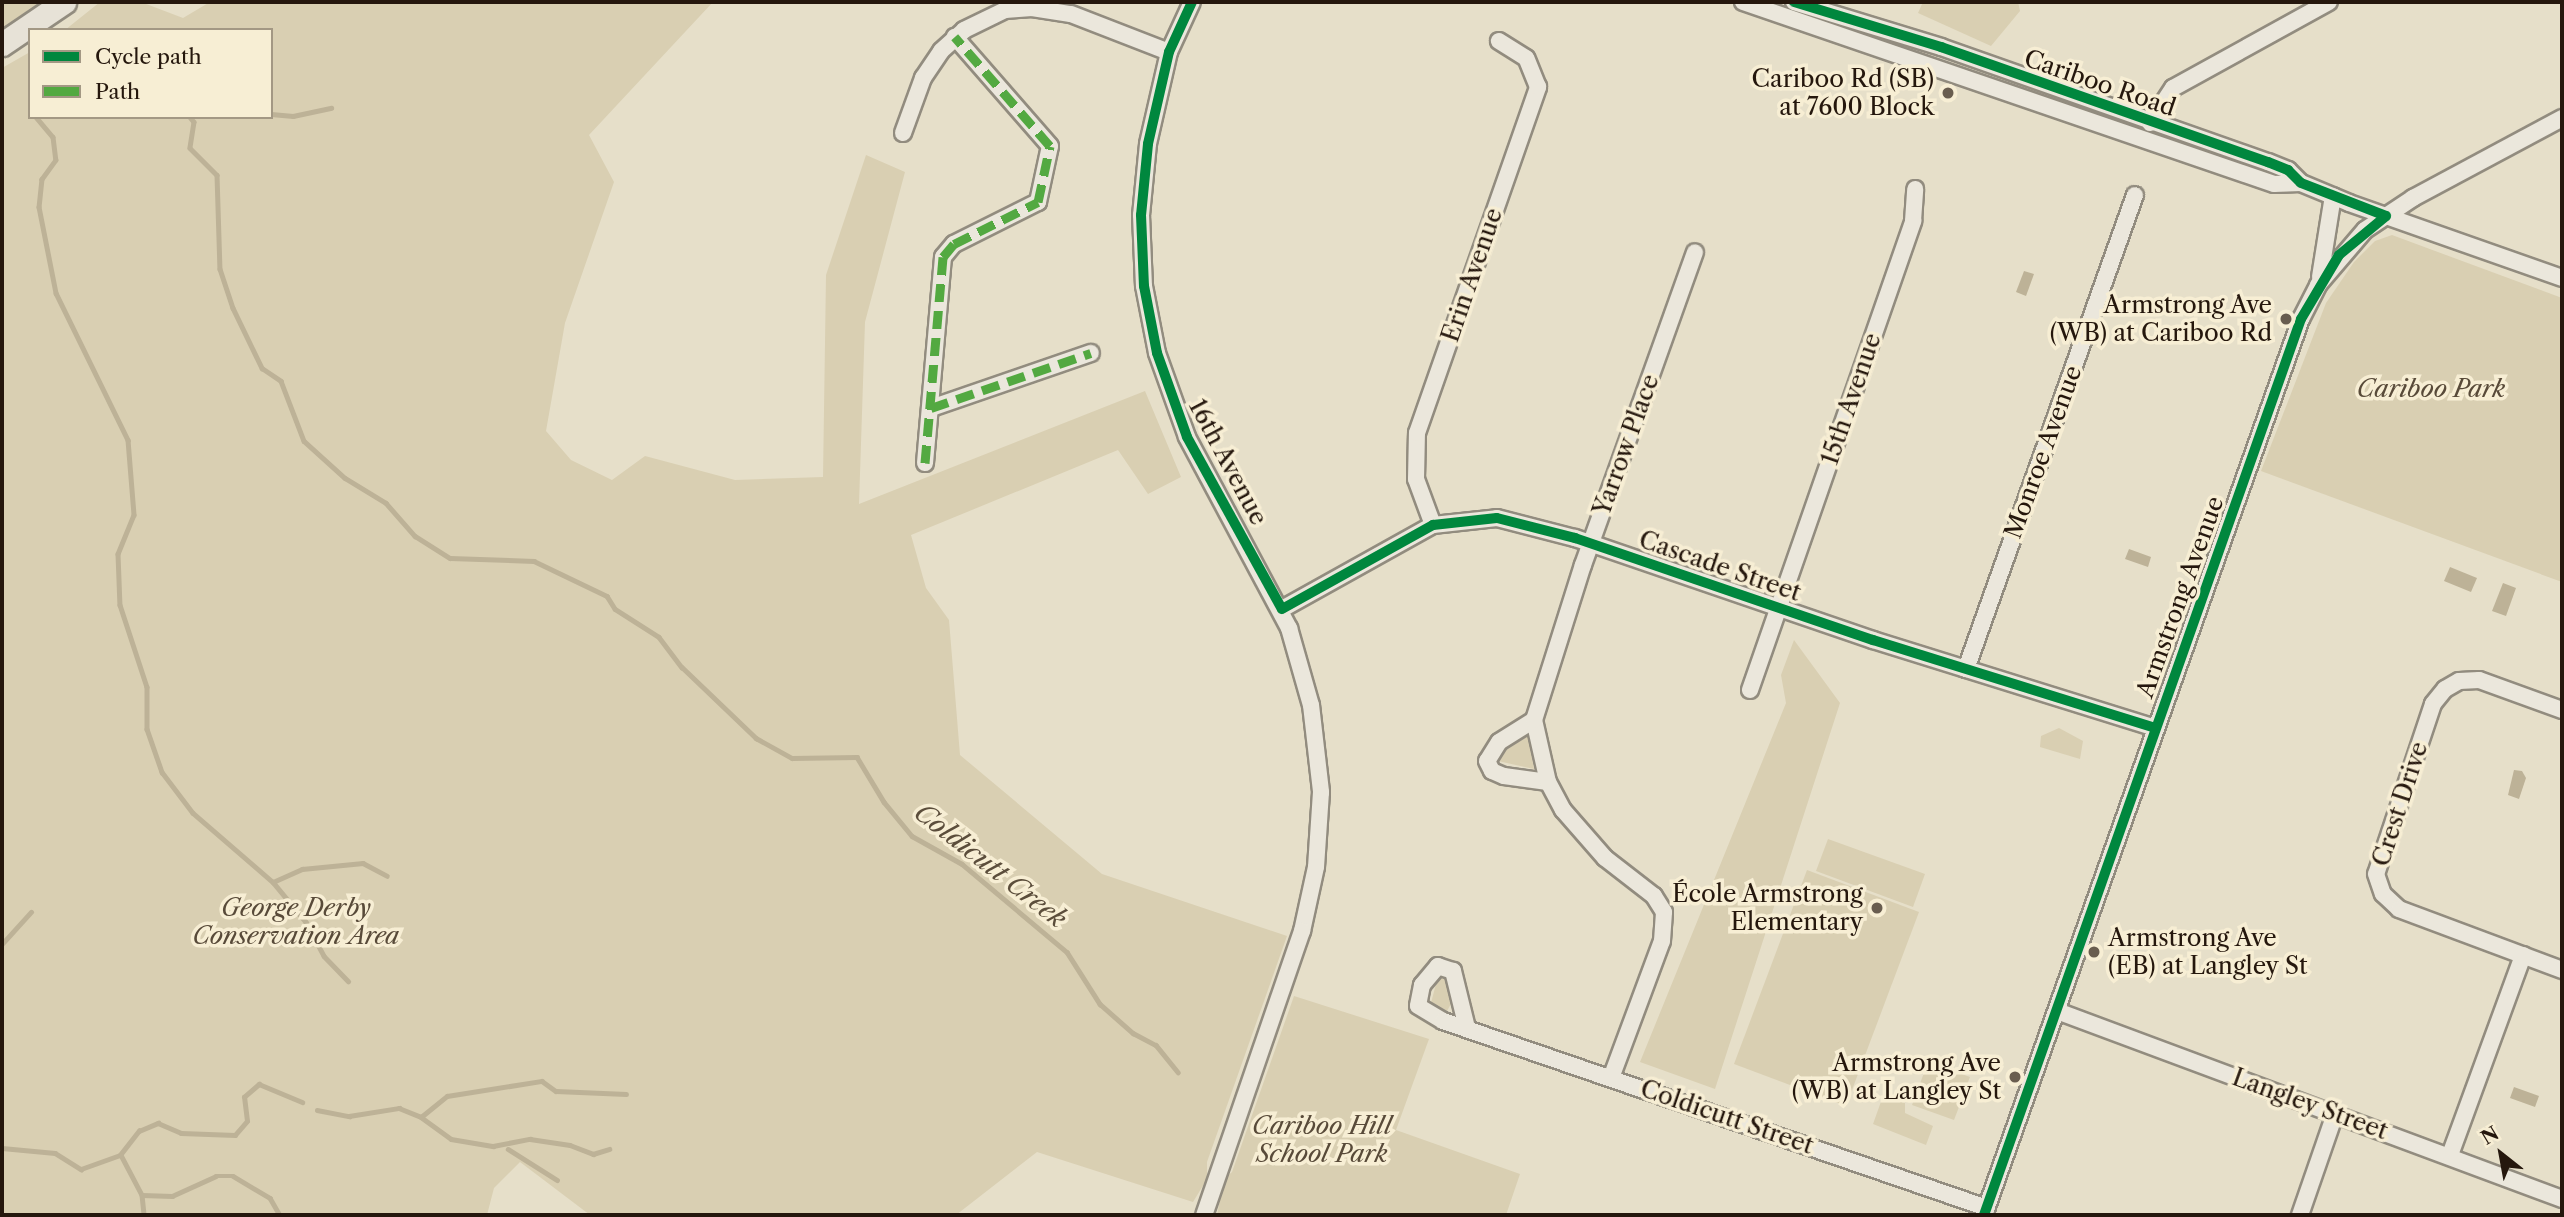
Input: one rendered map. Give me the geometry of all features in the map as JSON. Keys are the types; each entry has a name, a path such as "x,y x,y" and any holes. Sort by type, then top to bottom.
{"highway":[{"path":"2,44 64,2"}],"street":[{"name":"16th Avenue","path":"1192,2 1169,52 1151,124 1142,191 1142,262 1150,319 1165,379 1187,437 1282,609 1305,674 1317,736 1321,816 1316,867 1302,931 1204,1215"},
{"name":"Cariboo Road","path":"1743,2 2274,184 2301,183"},
{"name":"Cariboo Road","path":"1794,2 1913,38 2288,170 2301,183 2333,197 2562,278"},
{"path":"2150,122 2173,88 2329,2"},
{"path":"903,133 923,78 955,37 993,15 1032,8 1072,14 1169,52"},
{"path":"925,463 943,257 954,244 1038,202 1050,146 955,37"},
{"name":"Erin Avenue","path":"1433,525 1416,479 1417,433 1538,87 1526,58 1499,41"},
{"name":"Armstrong Avenue","path":"1985,1211 2301,319 2318,285 2348,246 2386,216 2562,118"},
{"name":"15th Avenue","path":"1750,690 1913,221 1915,189"},
{"name":"Monroe Avenue","path":"1966,669 2135,195"},
{"path":"2318,285 2333,197"},
{"name":"Yarrow Place","path":"1534,720 1591,544 1695,252"},
{"path":"931,408 1091,352"},
{"name":"Cascade Street","path":"1282,609 1433,525 1497,518 1591,544 1779,608 2155,728"},
{"name":"Crest Drive","path":"2562,710 2479,680 2464,680 2445,689 2433,704 2377,863 2381,890 2399,909 2562,970"},
{"path":"1548,782 1504,776 1492,771 1487,761 1499,742 1534,720 1548,782 1581,834 1649,891 1664,912 1662,941 1611,1077"},
{"path":"2450,1156 2523,955"},
{"name":"Langley Street","path":"2057,1011 2562,1199"},
{"name":"Coldicutt Street","path":"1467,1028 1985,1211"},
{"path":"2300,1215 2335,1114"}],"green space":[{"path":"2,2 54,2 2,35"},
{"name":"George Derby Conservation Area","path":"100,2 141,2 183,18 210,2 713,2 589,135 614,182 565,323 546,431 571,460 612,480 645,456 735,480 823,477 826,275 866,155 905,172 865,322 859,504 1145,391 1181,477 1148,494 1118,450 911,535 926,588 949,620 960,755 1102,874 1287,936 1207,1162 1207,1179 1193,1202 1037,1152 956,1215 590,1215 520,1162 494,1188 487,1215 2,1215 2,68 28,53 28,119 273,119 273,28 68,28"},
{"path":"1923,2 2018,2 2020,11 1991,46 1918,13"},
{"name":"Cariboo Park","path":"2392,235 2562,298 2562,582 2261,471 2326,303 2354,262 2375,241"},
{"path":"1794,640 1840,703 1715,1089 1640,1062 1786,703 1781,675"},
{"path":"2059,728 2083,741 2080,759 2040,747 2041,736"},
{"path":"1528,736 1534,769 1498,761 1500,754"},
{"path":"1828,839 1925,874 1913,907 1816,871"},
{"path":"1807,870 1919,912 1846,1106 1734,1064"},
{"path":"1445,978 1452,1002 1447,1011 1431,1003 1437,980"},
{"name":"Cariboo Hill School Park","path":"1294,996 1429,1039 1396,1130 1520,1174 1506,1215 1217,1215 1224,1179 1232,1172"},
{"path":"1928,1062 1970,1077 1962,1097 1927,1085 1962,1099 1954,1120 1912,1105"},
{"path":"1883,1096 1905,1103 1905,1113 1933,1126 1926,1145 1873,1124"}],"shaded area":[{"path":"2024,271 2034,274 2026,296 2016,292"},
{"path":"2129,549 2151,557 2148,567 2125,559"},
{"path":"2450,567 2477,578 2471,592 2444,581"},
{"path":"2503,583 2516,588 2506,616 2492,611"},
{"path":"2514,770 2522,771 2526,778 2519,799 2508,795"},
{"path":"2514,1087 2539,1096 2535,1107 2510,1098"}],"waterway":[{"path":"273,114 293,116 331,108"},
{"path":"38,119 53,137 56,160 42,179 39,207 56,293 128,440 134,515 118,554 120,605 147,687 147,729 162,772 193,813 273,882 306,922 324,956 348,981"},
{"name":"Coldicutt Creek","path":"192,119 194,122 190,148 217,175 220,269 233,308 262,368 281,381 304,441 345,478 386,503 415,536 450,558 534,561 607,596 615,609 659,637 682,667 756,738 792,758 857,757 884,802 912,836 962,864 1067,952 1100,1004 1133,1033 1156,1045 1178,1072"},
{"path":"273,882 302,869 363,863 387,876"},
{"path":"2,944 31,912"},
{"path":"317,1110 349,1116 399,1108 421,1117 447,1096 542,1081 556,1091 626,1094"},
{"path":"2,1148 55,1153 81,1169 120,1155 139,1131 158,1123 181,1133 235,1135 247,1121 244,1097 259,1084 302,1102"},
{"path":"421,1117 451,1139 493,1146 530,1139 570,1145 593,1154 609,1149"},
{"path":"508,1149 557,1180"},
{"path":"121,1155 142,1195 144,1215"},
{"path":"142,1195 172,1196 216,1176 233,1176 270,1198 280,1215"}],"marked path":[{"path":"925,463 943,257 954,244 1038,202 1050,146 955,37"},
{"path":"931,408 1091,353"}],"cycle path":[{"path":"1192,2 1169,52 1148,144 1141,215 1144,286 1157,353 1187,437 1282,609 1433,525 1497,518 1575,538 1873,640 2155,728"},
{"path":"1794,2 1941,47 2268,162 2288,170 2301,183 2386,216"},
{"path":"1984,1215 2301,319 2339,255 2386,216"}],"place":[{"name":"Cariboo Rd (SB) at 7600 Block","path":"1948,93"},
{"name":"Armstrong Ave (WB) at Cariboo Rd","path":"2286,319"},
{"name":"École Armstrong Elementary","path":"1877,908"},
{"name":"Armstrong Ave (EB) at Langley St","path":"2094,952"},
{"name":"Armstrong Ave (WB) at Langley St","path":"2015,1077"}]}
